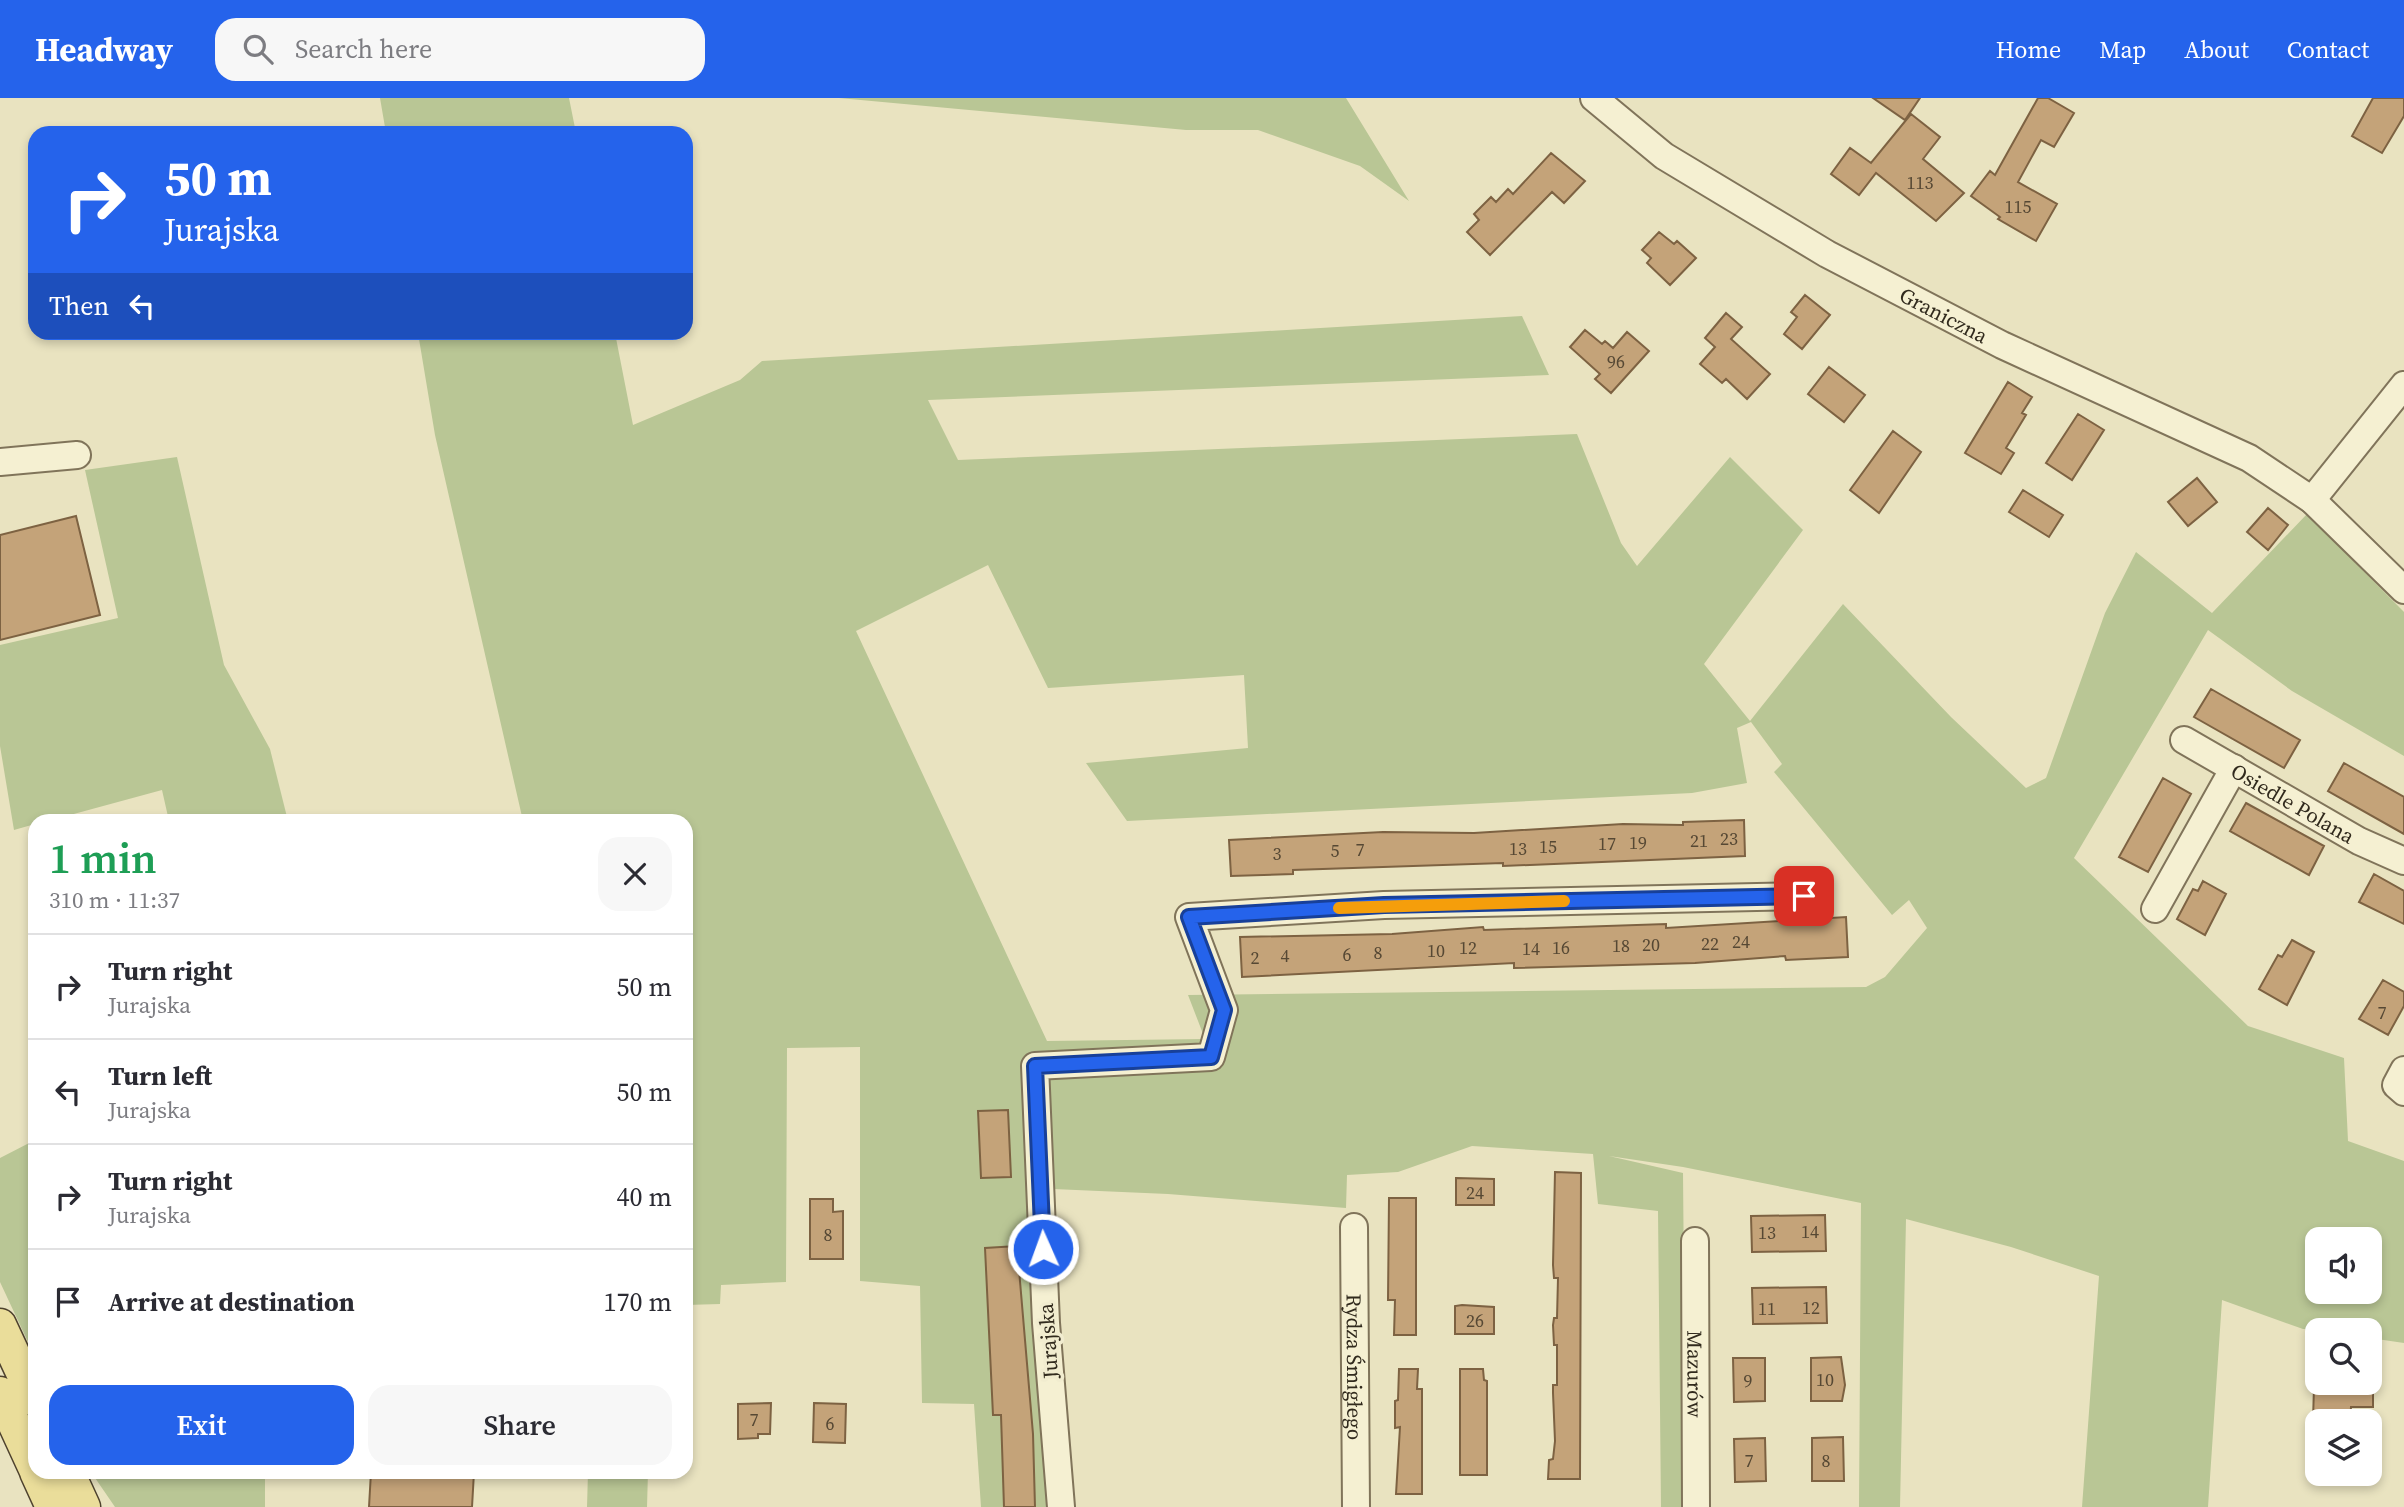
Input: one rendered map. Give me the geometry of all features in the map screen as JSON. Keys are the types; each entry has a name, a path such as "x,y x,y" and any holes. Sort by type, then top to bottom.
{"main road":[{"path":"0,1325 28,1386"},
{"path":"0,1393 28,1453"},
{"path":"40,1479 52,1507"},
{"path":"71,1479 84,1507"}],"street":[{"name":"Graniczna","path":"1594,98 1664,156 1819,249 1966,328 2249,458 2312,499 2404,590"},
{"path":"2312,499 2404,385"},
{"path":"0,462 77,455"},
{"name":"Osiedle Polana","path":"2184,740 2359,841 2404,861"},
{"path":"2155,909 2234,768"},
{"name":"Jurajska","path":"1061,1507 1046,1323 1035,1066 1211,1057 1224,1010 1189,917 1384,905 1804,896"},
{"path":"2404,1069 2396,1085 2404,1092"},
{"name":"Rydza Śmigłego","path":"1354,1227 1356,1507"},
{"name":"Mazurów","path":"1695,1241 1696,1507"}],"green space":[{"path":"380,98 569,98 575,126 385,126"},
{"path":"839,98 1346,98 1409,201 1360,166 1258,130 1186,130"},
{"path":"1522,316 1549,375 928,400 958,460 1577,434 1621,543 1637,566 1730,457 1803,530 1704,664 1750,721 1843,604 1951,717 2026,788 2046,778 2105,613 2136,552 2212,613 2307,514 2404,612 2404,756 2292,691 2208,630 2074,858 2248,1026 2344,1058 2348,1141 2404,1161 2404,1343 2382,1340 2382,1318 2305,1318 2303,1329 2222,1300 2208,1507 2082,1507 2099,1276 2011,1247 1906,1219 1900,1507 1859,1507 1861,1203 1683,1167 1609,1156 1683,1173 1686,1507 1661,1507 1658,1211 1598,1204 1593,1154 1472,1146 1398,1172 1347,1175 1346,1208 1168,1194 1030,1188 1051,1507 981,1507 974,1404 922,1403 920,1286 860,1281 860,1047 787,1048 786,1282 721,1285 720,1304 693,1305 693,814 521,814 435,435 419,340 616,340 633,425 740,380 762,361","holes":["988,565 1048,688 1244,675 1248,748 1086,763 1127,821 1692,793 1747,783 1737,728 1751,722 1782,764 1774,772 1892,915 1909,900 1927,928 1885,977 1866,987 1188,995 1205,1039 1047,1041 856,631"]},
{"path":"177,457 224,665 270,749 286,814 167,814 162,790 74,814 28,814 28,826 14,830 0,746 0,645 118,618 85,470"},
{"path":"28,1144 28,1342 0,1282 0,1158"},
{"path":"96,1479 265,1479 265,1507 115,1507"},
{"path":"588,1479 648,1479 647,1507 587,1507"}],"building":[{"path":"1873,98 1920,98 1905,120"},
{"path":"2038,98 2048,98 2074,113 2054,147 2041,140 2018,182 2057,204 2036,241 1998,219 2000,217 1971,196 1990,171 1995,175"},
{"path":"2373,98 2404,98 2404,116 2382,153 2352,136"},
{"path":"1911,114 1940,137 1923,159 1964,193 1936,221 1876,173 1859,195 1831,174 1850,148 1871,163"},
{"path":"1551,153 1585,181 1564,203 1552,192 1490,255 1467,232 1479,220 1474,214 1491,197 1496,202 1508,189 1513,194"},
{"path":"1659,232 1674,244 1677,241 1696,258 1670,285 1647,263 1651,258 1642,250"},
{"path":"1805,295 1830,315 1802,349 1784,334 1797,317 1791,312"},
{"path":"1726,313 1742,327 1731,339 1770,374 1747,399 1726,379 1722,383 1700,364 1715,347 1705,338"},
{"path":"1585,330 1602,344 1605,341 1613,348 1627,332 1649,351 1611,393 1595,379 1600,374 1570,347"},
{"path":"1829,367 1865,395 1844,422 1808,394"},
{"path":"2008,382 2032,397 2022,413 2026,415 2006,448 2014,453 2001,474 1965,453"},
{"path":"2078,414 2104,430 2072,480 2046,463"},
{"path":"1893,431 1921,452 1879,513 1850,490"},
{"path":"2197,478 2217,502 2188,526 2168,502"},
{"path":"2023,490 2063,515 2049,537 2009,512"},
{"path":"2268,508 2288,525 2268,550 2247,532"},
{"path":"76,516 100,615 0,640 0,535"},
{"path":"2211,689 2300,740 2284,768 2194,717"},
{"path":"2344,763 2404,797 2404,834 2328,791"},
{"path":"2163,778 2191,794 2148,872 2119,857"},
{"path":"2246,803 2324,846 2309,875 2230,831"},
{"path":"1744,820 1745,856 1503,866 1503,863 1293,870 1293,874 1231,876 1229,840 1383,832 1474,833 1623,824 1683,825 1683,822"},
{"path":"2374,874 2404,891 2404,924 2359,902"},
{"path":"2203,881 2226,894 2205,935 2177,919 2193,889 2198,891"},
{"path":"1846,917 1848,957 1786,960 1785,956 1695,963 1514,968 1514,963 1242,977 1240,937 1392,934 1483,927 1484,930 1666,924 1666,928"},
{"path":"2292,940 2314,952 2287,1005 2259,989 2278,955 2282,957"},
{"path":"2383,980 2404,992 2404,1006 2388,1035 2359,1019"},
{"path":"1008,1110 1011,1177 981,1178 978,1111"},
{"path":"1555,1172 1581,1173 1580,1479 1548,1479 1549,1460 1553,1459 1555,1441 1553,1385 1557,1385 1557,1345 1554,1345 1553,1325 1554,1318 1557,1318 1558,1278 1554,1278 1553,1265"},
{"path":"1456,1178 1494,1179 1494,1205 1456,1205"},
{"path":"1389,1198 1416,1198 1416,1335 1394,1335 1395,1300 1388,1300"},
{"path":"810,1199 833,1199 833,1212 843,1211 843,1259 810,1259"},
{"path":"1825,1215 1826,1251 1752,1252 1751,1216"},
{"path":"1017,1246 1033,1434 1035,1507 1004,1507 1001,1415 993,1415 985,1248"},
{"path":"1826,1287 1827,1323 1753,1324 1752,1288"},
{"path":"1455,1306 1494,1307 1494,1334 1455,1334"},
{"path":"1841,1357 1845,1385 1842,1401 1811,1401 1811,1358"},
{"path":"1733,1358 1765,1358 1765,1401 1734,1402"},
{"path":"1399,1369 1418,1369 1417,1389 1422,1389 1422,1494 1396,1494 1400,1427 1395,1428 1395,1401 1398,1400"},
{"path":"1460,1369 1483,1369 1484,1380 1487,1381 1487,1475 1460,1475"},
{"path":"2314,1395 2373,1395 2373,1407 2313,1409"},
{"path":"771,1403 770,1434 738,1439 738,1404"},
{"path":"814,1403 846,1404 845,1443 813,1442"},
{"path":"1843,1437 1844,1481 1812,1481 1812,1438"},
{"path":"1765,1438 1766,1481 1735,1482 1734,1439"},
{"path":"371,1479 474,1479 472,1507 369,1507"}],"slow traffic":[{"path":"1339,908 1564,901"}],"route":[{"path":"1043,1249 1035,1066 1211,1057 1224,1010 1189,917 1384,905 1804,896"}]}
